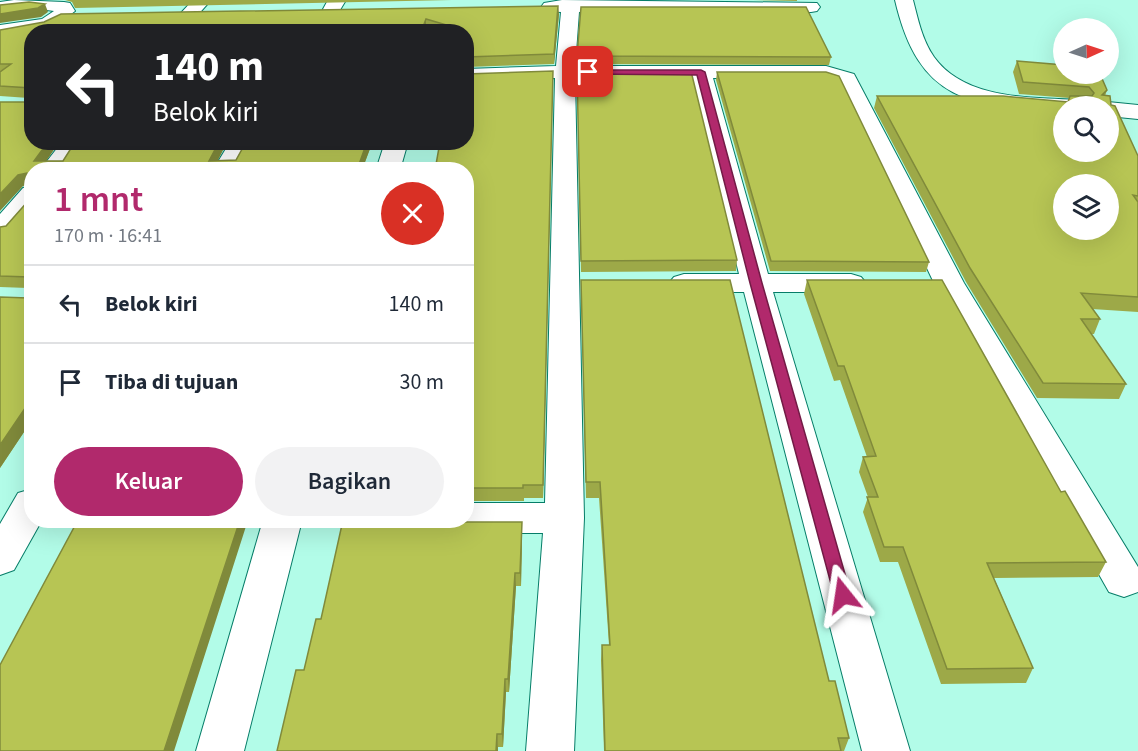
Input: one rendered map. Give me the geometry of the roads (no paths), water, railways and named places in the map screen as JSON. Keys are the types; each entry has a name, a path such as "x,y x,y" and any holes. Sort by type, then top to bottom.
{"street":[{"path":"904,0 908,29 917,47 937,72 962,90 992,100 1053,104"},
{"path":"0,8 33,1 64,7 66,11 62,16"},
{"path":"550,751 576,283 565,72 570,3"},
{"path":"534,8 570,3 692,3 811,7"},
{"path":"166,15 189,14 207,7"},
{"path":"329,8 354,11"},
{"path":"43,24 62,16 85,16"},
{"path":"0,31 24,28"},
{"path":"474,75 565,72 826,72 847,78 949,283 1124,580"},
{"path":"701,72 756,283 886,751"},
{"path":"1119,110 1138,112"},
{"path":"59,162 68,150"},
{"path":"0,230 24,202"},
{"path":"660,283 880,283"},
{"path":"915,283 949,283"},
{"path":"474,518 564,518"},
{"path":"0,559 24,520"},
{"path":"220,751 281,528"}]}
